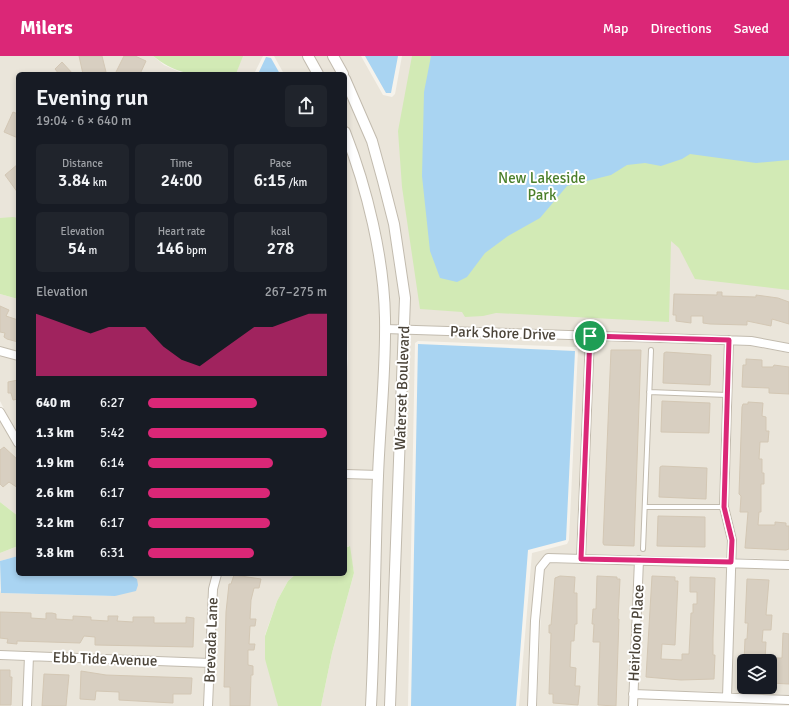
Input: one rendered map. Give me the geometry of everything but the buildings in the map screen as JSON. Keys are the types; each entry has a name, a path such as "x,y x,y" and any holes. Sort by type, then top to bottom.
{"street":[{"path":"308,56 317,72"},
{"path":"333,56 342,72"},
{"name":"Waterset Boulevard","path":"347,84 372,141 394,224 405,298 390,706"},
{"name":"Waterset Boulevard","path":"347,138 364,188 373,226 381,276 385,329 378,475 371,706"},
{"name":"Park Shore Drive","path":"385,329 751,341 789,348"},
{"path":"581,559 590,336"},
{"path":"727,697 732,540 724,507 729,340"},
{"path":"0,351 16,355"},
{"path":"0,412 16,439"},
{"path":"347,474 378,475"},
{"path":"532,706 540,568 548,558 731,562 789,565"},
{"name":"Heirloom Place","path":"633,706 639,560"},
{"name":"Brevada Lane","path":"208,706 213,589 216,576"},
{"name":"Ebb Tide Avenue","path":"0,655 210,663"},
{"path":"27,706 29,656"},
{"path":"633,694 789,700"}],"lane":[{"path":"643,549 651,350"},
{"path":"649,392 727,395"},
{"path":"645,507 724,507"}],"shaded area":[{"path":"0,56 153,56 164,65 180,72 16,72 16,218 0,218"},
{"path":"242,56 263,56 255,72 237,72"},
{"path":"274,56 303,56 312,72 283,72"},
{"path":"312,56 328,56 338,72 322,72"},
{"name":"New Lakeside Park","path":"338,56 361,56 383,95 392,97 395,94 402,56 428,56 611,179 757,167 789,281 789,344 751,337 409,325 375,140 346,71"},
{"path":"347,94 368,143 390,225 401,298 401,325 389,325 355,147 347,127"},
{"path":"347,149 361,189 369,227 377,276 381,317 374,470 347,470"},
{"path":"0,294 16,298 16,351 0,346"},
{"path":"389,334 400,334 386,706 375,706 382,476"},
{"path":"408,334 586,340 577,554 548,554 536,567 531,621 528,706 519,706 532,553 567,544 569,540 578,349 577,347 418,341 415,343 408,706 394,706"},
{"path":"594,341 725,345 720,507 728,540 727,558 585,555"},
{"path":"733,345 751,346 789,353 789,560 735,558 736,539 729,507"},
{"path":"0,355 16,360 16,432 0,401"},
{"path":"0,421 16,446 16,514 0,502"},
{"path":"347,479 373,479 367,706 321,706 332,653 354,573 349,546 347,547"},
{"path":"16,547 16,557 0,561 0,553"},
{"path":"550,563 635,565 629,706 537,706 543,570"},
{"path":"643,565 727,566 723,692 637,690"},
{"path":"735,567 789,569 789,695 760,694 777,694 777,654 737,654 737,693 731,693"},
{"path":"132,576 212,576 209,588 206,658 0,651 0,590 1,593 115,596 137,579"},
{"path":"221,576 294,576 288,581 277,601 265,635 278,706 212,706 217,590"},
{"path":"0,660 25,661 23,706 0,706"},
{"path":"33,661 206,667 204,706 31,706"}],"green space":[{"path":"153,56 243,56 237,72 183,72"},
{"name":"New Lakeside Park","path":"412,56 789,56 789,290 695,279 679,248 671,241 669,322 496,313 483,316 465,317 462,312 420,309 402,187 398,131"},
{"path":"0,218 16,218 16,298 0,294"},
{"path":"0,502 16,514 16,547 0,553"},
{"path":"350,546 354,573 332,653 321,706 278,706 265,659 265,636 277,601 288,581 294,576 347,576 347,547"}],"water":[{"path":"365,56 398,56 391,93 386,93"},
{"name":"New Lakeside Park","path":"431,56 789,56 789,160 756,163 690,154 682,159 661,166 645,163 627,165 611,175 567,186 540,218 508,236 485,253 467,277 457,282 440,278 430,251 422,176 424,92"},
{"path":"266,57 271,58 279,72 259,72"},
{"path":"418,344 575,351 566,540 528,550 516,706 411,706"},
{"path":"16,557 16,576 132,576 137,579 138,585 136,591 115,596 1,593 0,561"}],"route":[{"path":"590,336 729,340 724,507 732,540 731,562 581,559 590,336"}]}
